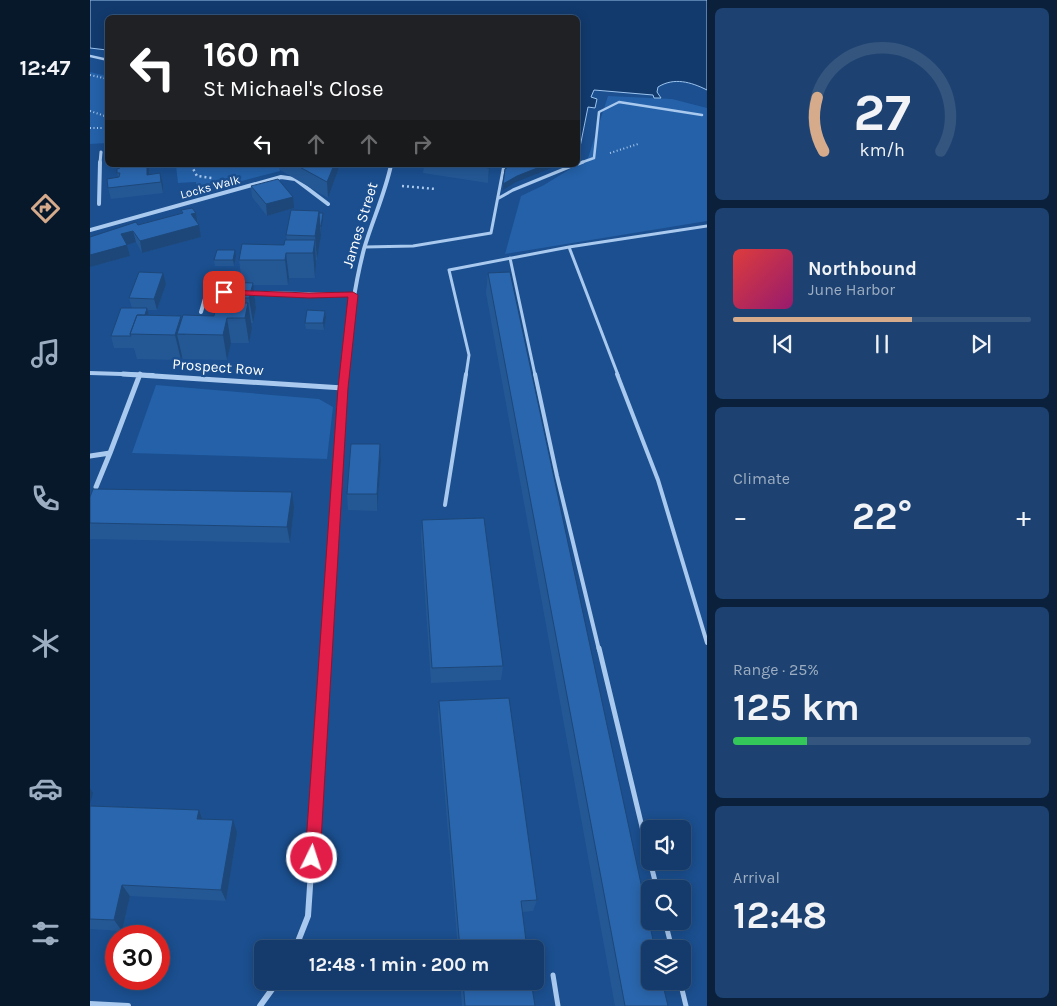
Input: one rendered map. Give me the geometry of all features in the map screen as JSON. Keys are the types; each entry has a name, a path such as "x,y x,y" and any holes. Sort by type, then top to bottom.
{"street":[{"path":"99,204 98,188 101,152"},
{"name":"James Street","path":"299,940 308,916 343,388 353,295 365,247 387,185 391,167"},
{"name":"Locks Walk","path":"90,230 281,177 295,179 328,204"},
{"path":"90,189 98,188"},
{"path":"201,312 211,278"},
{"path":"207,292 235,293"},
{"path":"244,293 309,296 353,295"},
{"name":"Prospect Row","path":"90,372 343,388"},
{"path":"96,487 140,374"},
{"path":"90,456 110,453"},
{"path":"260,1006 272,990"},
{"path":"90,1004 128,1006"}],"lane":[{"path":"90,56 105,59"},
{"path":"580,163 594,158 599,112 619,102 702,115"},
{"path":"365,247 413,246 491,234 504,167"},
{"path":"498,198 569,167"},
{"path":"445,504 469,355 450,270 569,247 707,226"},
{"path":"569,247 658,480 707,643"},
{"path":"510,258 557,476 641,823"},
{"path":"553,976 558,1006"},
{"path":"682,990 686,1006"}],"path":[{"path":"90,75 105,78"},
{"path":"90,111 105,116"},
{"path":"90,128 105,128"},
{"path":"594,158 638,144"},
{"path":"192,167 197,176"},
{"path":"387,185 436,189"}],"shaded area":[{"path":"90,0 707,0 707,90 689,83 676,81 658,87 657,92 661,98 654,98 653,95 594,90 591,97 597,99 595,108 588,107 580,147 580,15 105,15 105,50 90,48"},
{"path":"90,72 105,76 105,143 90,144"},
{"path":"608,96 672,99 707,108 707,221 505,254 521,196 544,185 573,167 580,167 580,163 588,158"},
{"path":"176,167 279,167 280,171 196,193 196,182 178,183"},
{"path":"156,385 319,399 333,407 327,459 132,453"}],"building":[{"path":"147,167 147,175 160,173 161,182 108,188 107,179 119,177 120,173 117,173 117,169"},
{"path":"300,167 333,167 327,182"},
{"path":"508,167 540,167 503,184 505,169"},
{"path":"278,179 293,197 266,204 251,186"},
{"path":"192,208 196,213 191,214 199,225 140,241 133,231 121,234 127,245 90,255 90,237 136,222 138,225 183,213 181,210"},
{"path":"291,210 319,211 315,236 286,235"},
{"path":"319,213 323,213 321,226 320,226"},
{"path":"285,240 315,240 313,253 286,253 285,260 239,260 242,244 284,245"},
{"path":"217,250 235,250 233,260 214,260"},
{"path":"139,272 163,273 154,299 129,298"},
{"path":"510,272 641,884 641,930 651,930 653,940 641,940 641,990 664,990 668,1006 625,1006 488,273"},
{"path":"222,282 253,283 249,298 218,298"},
{"path":"217,303 248,303 245,318 227,318 223,335 177,334 183,315 214,316"},
{"path":"121,308 147,308 145,315 137,315 130,334 131,336 111,336"},
{"path":"307,310 325,311 323,323 305,323"},
{"path":"137,315 181,316 175,335 130,334"},
{"path":"351,444 380,444 377,494 347,494"},
{"path":"93,489 292,492 287,527 90,523 90,497"},
{"path":"484,518 503,666 432,668 422,520"},
{"path":"509,698 537,900 521,901 526,940 459,940 439,701"},
{"path":"90,806 199,810 197,819 233,820 221,890 122,885 114,920 90,919"},
{"path":"464,990 532,990 535,1006 465,1006"}],"route":[{"path":"224,292 309,296 353,295 343,388 312,858"}]}
